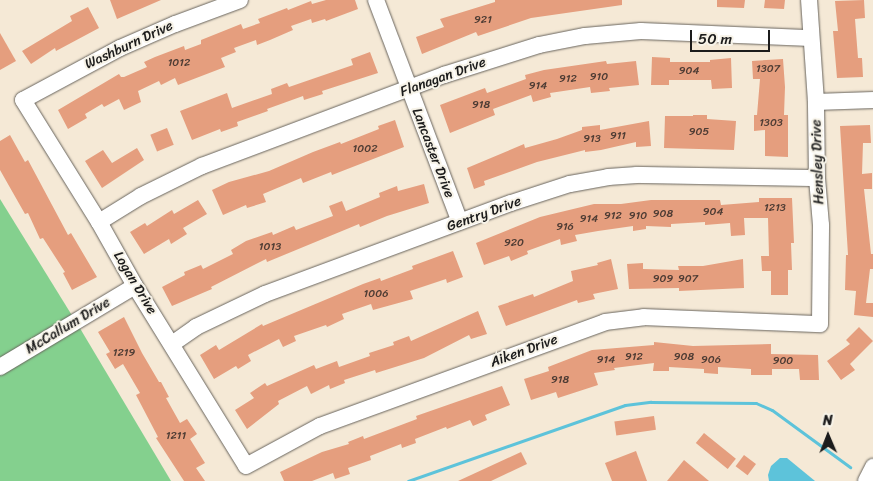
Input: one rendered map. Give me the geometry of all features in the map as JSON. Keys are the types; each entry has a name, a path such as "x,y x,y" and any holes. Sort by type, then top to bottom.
{"street":[{"name":"Washburn Drive","path":"23,100 120,48 175,24 240,0"},
{"name":"Lancaster Drive","path":"376,0 460,222"},
{"name":"Hensley Drive","path":"808,0 816,102 817,178 821,225 820,324"},
{"name":"Flanagan Drive","path":"99,222 141,196 202,166 444,75 539,45 585,36 641,31 811,38"},
{"name":"Logan Drive","path":"23,100 246,466"},
{"path":"816,102 873,100"},
{"name":"Gentry Drive","path":"172,344 196,327 265,294 460,222 570,184 608,177 637,175 817,178"},
{"name":"McCallum Drive","path":"0,367 135,286"},
{"name":"Aiken Drive","path":"246,466 320,426 605,322 644,317 820,324"},
{"path":"866,481 873,467"}],"green space":[{"path":"0,199 81,330 171,481 0,481"}],"water":[{"path":"780,458 787,458 815,481 769,481 768,475 771,466"}],"building":[{"path":"110,0 161,0 117,19"},
{"path":"326,0 355,0 358,9 326,21 325,19 312,23 311,19 291,26 293,30 257,45 256,40 234,48 236,52 221,58 225,67 178,85 175,78 161,85 159,81 138,91 141,102 124,110 119,99 104,107 102,104 85,114 87,118 68,129 58,110 119,74 121,77 124,77 147,67 144,62 155,57 184,46 185,50 201,44 201,40 241,24 243,29 260,23 258,19 287,8 288,10 311,1 312,4"},
{"path":"495,0 622,0 622,5 531,18 478,36 476,32 422,54 416,37 444,27 440,19 495,2"},
{"path":"717,0 745,0 744,8 717,7"},
{"path":"765,0 785,0 784,9 764,8"},
{"path":"864,0 865,18 855,19 858,58 862,58 863,77 837,78 833,31 838,31 835,1"},
{"path":"88,7 99,28 56,51 55,48 31,64 22,51 72,21 70,16"},
{"path":"0,33 16,61 0,70"},
{"path":"370,52 378,73 322,91 323,94 304,100 303,96 267,109 268,111 237,122 238,126 221,132 220,129 192,140 180,111 227,93 232,108 272,94 271,89 287,83 289,87 353,65 351,59"},
{"path":"652,57 670,58 670,62 710,62 710,60 731,58 732,88 712,89 711,80 669,80 669,85 651,85"},
{"path":"783,59 784,115 788,115 788,157 765,156 765,130 754,131 754,115 757,115 760,79 753,79 752,61"},
{"path":"606,61 607,64 636,61 639,85 609,88 610,91 591,93 590,87 550,93 551,97 533,102 531,95 493,109 495,115 450,133 440,105 485,88 487,93 526,79 525,75 544,70"},
{"path":"707,115 707,119 736,121 734,150 664,148 665,116"},
{"path":"395,120 404,147 332,175 331,172 303,183 301,178 263,194 266,202 247,208 246,205 223,215 212,190 229,182 269,171 340,142 341,144 379,129 378,126"},
{"path":"649,121 651,146 636,147 636,142 601,150 585,152 585,150 537,162 484,181 485,185 474,189 467,168 524,144 525,148 557,139 582,130 582,127 600,125 600,130"},
{"path":"870,125 871,143 863,143 862,174 872,173 872,189 864,189 871,254 873,254 873,269 870,269 866,303 873,303 873,317 854,315 856,291 845,290 846,255 848,255 840,126"},
{"path":"167,128 174,145 157,151 150,135"},
{"path":"10,135 25,162 28,160 68,235 71,233 97,277 72,290 63,273 65,272 43,238 40,239 28,213 25,214 0,170 0,141"},
{"path":"137,148 144,160 102,188 85,161 103,150 112,163"},
{"path":"424,184 429,203 387,216 360,227 359,224 267,262 266,259 211,287 212,289 172,306 162,287 185,275 184,272 201,265 203,269 233,254 231,250 246,241 272,232 273,235 294,226 296,230 333,216 329,206 342,201 346,211 380,197 379,193 397,186 398,191"},
{"path":"759,198 792,198 794,243 791,243 792,270 788,270 788,295 771,295 771,271 762,271 761,256 769,256 768,218 744,218 745,235 731,236 730,223 705,225 705,222 671,224 671,227 646,226 646,229 633,231 633,226 598,231 575,235 577,241 561,245 560,239 527,251 528,254 511,261 509,256 484,265 476,243 540,217 594,204 621,204 651,200 720,200 721,205 759,202"},
{"path":"198,200 207,214 183,228 187,234 171,244 169,239 144,254 130,232 145,223 147,226 172,210 174,214"},
{"path":"453,251 463,277 447,283 446,279 410,291 413,299 373,310 371,304 342,314 344,319 327,327 326,325 294,336 296,341 283,347 279,339 248,355 251,361 238,369 236,366 214,379 200,355 216,345 219,350 262,324 263,326 363,284 380,278 381,281 413,269 412,266"},
{"path":"611,259 618,289 593,294 595,299 578,303 577,300 506,326 498,306 533,294 534,297 573,281 571,271 598,265 597,263"},
{"path":"743,259 744,288 679,291 679,288 629,289 627,264 643,263 643,269 679,270 678,266 703,266"},
{"path":"478,311 487,334 471,339 469,335 424,358 376,373 375,370 344,380 345,383 330,389 329,385 311,394 307,386 278,401 279,404 247,429 235,410 254,398 250,393 265,383 267,386 314,365 316,369 337,361 339,367 370,356 369,353 394,345 393,342 409,336 411,341"},
{"path":"124,317 142,353 169,397 166,398 180,423 187,419 197,434 190,439 205,463 196,468 205,481 184,481 156,438 158,437 136,395 140,393 123,364 115,369 106,354 110,352 98,332"},
{"path":"859,327 873,341 850,364 855,370 841,380 827,361 850,344 846,340"},
{"path":"654,342 693,346 771,344 771,354 818,355 819,380 800,380 799,369 772,369 772,375 751,375 751,369 718,367 718,374 704,373 704,369 669,367 669,371 653,371 654,363 614,368 615,370 594,373 598,385 558,398 556,392 531,400 524,379 549,371 548,367 592,350 654,345"},
{"path":"502,386 510,405 485,415 487,420 473,426 470,420 447,429 446,427 415,439 416,443 402,448 401,444 370,456 371,460 348,468 350,474 335,479 333,473 312,481 284,481 280,472 322,452 349,444 348,442 363,436 364,439 417,419 416,416"},
{"path":"654,416 656,430 616,435 614,422"},
{"path":"704,433 736,459 728,469 696,443"},
{"path":"636,451 647,481 612,481 605,463"},
{"path":"521,452 527,464 491,481 458,481"},
{"path":"744,455 756,464 748,475 736,466"},
{"path":"684,460 709,481 667,481"}],"waterway":[{"path":"408,481 625,405 651,402 756,403 772,410 850,467"}]}
